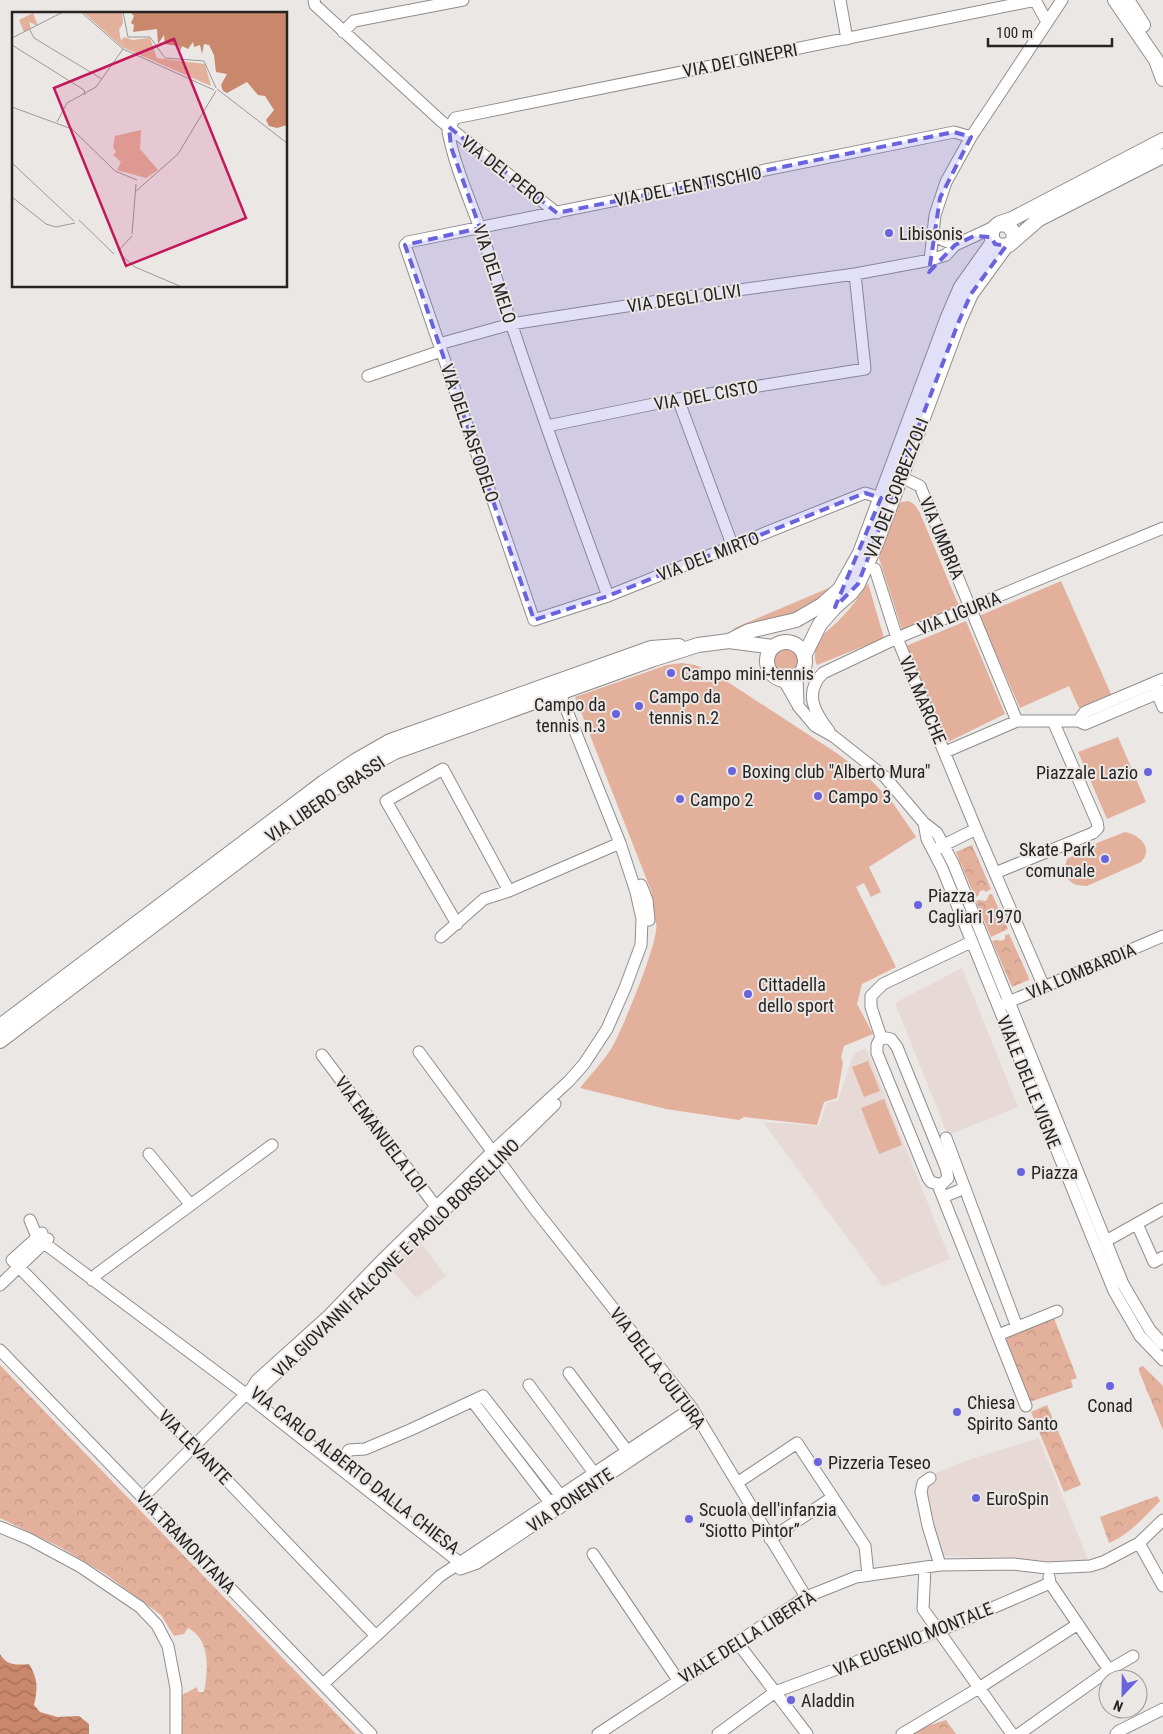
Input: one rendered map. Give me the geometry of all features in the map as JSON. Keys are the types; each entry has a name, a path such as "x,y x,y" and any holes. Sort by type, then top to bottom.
{"main road":[{"path":"1115,0 1156,60 1163,79"},
{"path":"1127,0 1163,58"},
{"path":"938,360 948,317 961,287 1012,219 1163,140"},
{"path":"999,236 1039,219 1163,156"},
{"name":"VIA DEI CORBEZZOLI","path":"792,643 820,624 858,584 876,544 901,477 938,360"},
{"name":"VIA DEI CORBEZZOLI","path":"835,607 841,587 860,553 938,360"},
{"path":"729,641 748,632 796,620 822,605 841,587"},
{"name":"VIA DEI CORBEZZOLI","path":"804,656 820,624"},
{"path":"729,641 752,643 770,652"},
{"name":"VIA LIBERO GRASSI","path":"0,1041 289,821 360,770 395,752 651,648 698,646 729,641"},
{"path":"782,642 792,643 800,648 804,656 804,665 797,676 792,678 783,679 774,676 769,670 770,652 782,642"},
{"name":"VIA LIBERO GRASSI","path":"0,1026 282,812 355,760 390,742 561,686"}],"street":[{"path":"314,0 315,5 343,32 449,127"},
{"path":"332,21 338,19 354,21 463,0"},
{"path":"840,0 847,39"},
{"name":"VIA DEI GINEPRI","path":"449,127 455,118 1035,0 1047,22"},
{"path":"999,236 974,236 955,245 946,255 930,260 935,215 946,182 970,137 1062,0"},
{"path":"343,32 354,21"},
{"name":"VIA DEL PERO","path":"449,127 557,213"},
{"name":"VIA DEL MELO","path":"449,127 451,147 511,324 608,596"},
{"name":"VIA DEL LENTISCHIO","path":"405,245 408,242 954,132 970,137"},
{"path":"932,236 955,245"},
{"name":"VIA DELL'ASFODELO","path":"405,245 534,620"},
{"name":"VIA DEGLI OLIVI","path":"368,376 440,347 511,324 855,274 930,260"},
{"name":"VIA DEL CISTO","path":"547,426 678,399 865,369 855,274"},
{"path":"678,399 733,547"},
{"name":"VIA UMBRIA","path":"901,477 920,486 972,608 1017,721"},
{"name":"VIA DEL MIRTO","path":"534,620 608,596 865,494 881,498"},
{"name":"VIA LIGURIA","path":"833,736 820,719 814,705 812,692 816,680 823,673 897,638 1163,528"},
{"name":"VIA MARCHE","path":"875,569 897,638 1044,987"},
{"path":"797,676 798,708"},
{"name":"VIALE DELLE VIGNE","path":"783,679 798,708 815,726 833,736 885,777 924,823 927,839 952,864 1114,1291 1140,1336 1163,1360"},
{"name":"VIA GIOVANNI FALCONE E PAOLO BORSELLINO","path":"142,1498 249,1391 261,1388 273,1377 439,1210 496,1155 572,1087 592,1066 612,1026 641,945 642,919 635,879 561,686"},
{"path":"945,752 1017,721 1078,721 1085,724 1159,687 1163,708"},
{"path":"995,873 1093,833 1098,828 1098,822 1053,721"},
{"path":"457,924 386,801 443,769 509,891"},
{"name":"VIA GIOVANNI FALCONE E PAOLO BORSELLINO","path":"608,807 635,879"},
{"path":"938,848 976,829"},
{"path":"440,937 484,899 509,891 620,843"},
{"name":"VIALE DELLE VIGNE","path":"938,848 942,868 971,942 1004,1004 1124,1284 1150,1330 1163,1344"},
{"name":"VIA LOMBARDIA","path":"1004,1004 1163,936"},
{"path":"971,942 883,984 871,996 871,1007 881,1037 877,1045 877,1053 928,1178 931,1182 938,1185 1026,1406"},
{"path":"881,1037 892,1039 897,1047 946,1168 948,1178 941,1185 938,1185"},
{"name":"VIA DELLA CULTURA","path":"419,1052 534,1208 694,1412 806,1596"},
{"name":"VIA EMANUELA LOI","path":"322,1055 439,1210"},
{"path":"946,1138 1017,1327"},
{"path":"94,1277 190,1204 272,1146"},
{"path":"149,1154 190,1204"},
{"path":"943,1197 965,1188"},
{"path":"1106,1241 1163,1209"},
{"path":"1137,1224 1154,1262 1163,1257"},
{"name":"VIA CARLO ALBERTO DALLA CHIESA","path":"16,1264 43,1238 342,1460 464,1562"},
{"path":"0,1285 16,1264"},
{"name":"VIA LEVANTE","path":"16,1264 376,1636"},
{"path":"998,1335 1057,1311"},
{"name":"VIA TRAMONTANA","path":"0,1350 324,1683 371,1734"},
{"path":"569,1372 630,1455"},
{"path":"529,1385 597,1477"},
{"name":"VIA CARLO ALBERTO DALLA CHIESA","path":"249,1391 464,1562"},
{"path":"342,1460 349,1450 365,1449 426,1424 483,1396 558,1503"},
{"name":"VIA PONENTE","path":"324,1683 440,1576 558,1503 694,1412"},
{"path":"737,1483 797,1443 865,1546 868,1575"},
{"path":"930,1478 923,1483 921,1492 928,1526 940,1565"},
{"path":"770,1539 834,1497"},
{"name":"VIALE DELLA LIBERTÀ","path":"598,1734 806,1596 856,1577 940,1565 1013,1564 1047,1568 1090,1566 1103,1562 1139,1543 1163,1520"},
{"path":"0,1527 29,1539 81,1567 140,1607 157,1624 168,1646 176,1688 176,1734"},
{"path":"1139,1543 1163,1586"},
{"path":"593,1554 678,1680"},
{"path":"925,1567 923,1609 1012,1734"},
{"path":"1047,1568 1050,1583 1108,1669"},
{"name":"VIA EUGENIO MONTALE","path":"718,1734 775,1692 939,1631 1050,1583"},
{"path":"902,1734 979,1688 1078,1624"},
{"path":"736,1642 807,1734"},
{"path":"1111,1669 1133,1656"},
{"path":"1019,1734 1098,1678"},
{"path":"1116,1734 1163,1710"}],"highlighted area":[{"path":"449,127 557,213 954,132 971,137 940,198 929,272 955,245 974,236 991,237 995,244 1006,246 971,294 858,584 835,607 881,498 865,493 608,596 534,620 405,245 480,228 451,147"}],"shaded area":[{"path":"962,968 1018,1107 948,1135 895,1003"},
{"path":"866,1048 950,1259 883,1287 763,1122 819,1126 826,1103 838,1101 852,1057 858,1051"},
{"path":"418,1239 446,1276 416,1298 389,1267"},
{"path":"1039,1438 1089,1562 1045,1563 937,1555 925,1485 932,1475 965,1461"}],"green space":[{"path":"909,501 915,505 920,513 959,606 902,630 878,555 898,504"},
{"path":"1061,581 1111,694 1079,708 1069,686 1020,708 979,616"},
{"path":"868,583 884,638 817,665 815,660 816,647 821,637 838,622"},
{"path":"831,587 810,608 754,627 732,629"},
{"path":"966,621 1005,714 946,743 906,646"},
{"path":"786,646 795,650 799,659 795,668 786,672 777,668 773,659 777,650"},
{"path":"682,663 695,665 714,673 838,754 866,775 893,803 916,837 869,867 881,892 871,897 864,883 856,887 896,967 862,984 857,1004 873,1034 844,1046 841,1057 843,1063 837,1098 824,1102 817,1125 744,1117 739,1120 666,1109 580,1088 611,1049 623,1025 647,965 656,932 656,923 651,917 652,893 575,697 667,665"},
{"path":"1118,737 1146,802 1107,819 1078,752"},
{"name":"Skate Park comunale","path":"1125,832 1136,836 1144,843 1146,852 1141,862 1087,886 1070,881 1064,871 1067,859 1097,843"},
{"path":"972,845 991,889 986,892 984,890 980,891 978,896 975,897 956,852"},
{"path":"992,894 1008,929 991,937 976,901 986,901 989,895"},
{"path":"1009,934 1029,980 1012,987 992,941 1001,941 1005,939 1005,935"},
{"path":"868,1061 880,1091 864,1097 852,1067"},
{"path":"884,1099 902,1145 879,1154 861,1108"},
{"path":"1054,1318 1077,1378 1071,1380 1073,1387 1027,1403 1003,1340"},
{"path":"0,1365 356,1734 182,1734 182,1695 197,1687 198,1692 204,1692 207,1665 201,1640 188,1628 184,1634 174,1636 161,1615 104,1573 58,1546 0,1518"},
{"path":"1143,1366 1163,1386 1163,1430 1139,1371 1139,1368"},
{"path":"1047,1405 1081,1485 1064,1492 1031,1412"},
{"path":"1157,1496 1160,1501 1143,1519 1124,1535 1109,1543 1100,1517"},
{"path":"946,1720 956,1734 913,1734 924,1727"}],"water":[{"path":"0,1654 9,1663 29,1664 36,1684 34,1705 40,1712 57,1717 79,1716 89,1724 89,1734 0,1734"}],"place":[{"name":"Libisonis","path":"889,233"},
{"name":"Campo mini-tennis","path":"671,673"},
{"name":"Campo da tennis n.2","path":"639,706"},
{"name":"Campo da tennis n.3","path":"616,714"},
{"name":"Boxing club \"Alberto Mura\"","path":"732,771"},
{"name":"Piazzale Lazio","path":"1148,772"},
{"name":"Campo 3","path":"818,796"},
{"name":"Campo 2","path":"680,799"},
{"name":"Skate Park comunale","path":"1105,859"},
{"name":"Piazza Cagliari 1970","path":"918,905"},
{"name":"Cittadella dello sport","path":"748,994"},
{"name":"Piazza","path":"1021,1172"},
{"name":"Conad","path":"1110,1386"},
{"name":"Chiesa Spirito Santo","path":"957,1412"},
{"name":"Pizzeria Teseo","path":"818,1462"},
{"name":"EuroSpin","path":"976,1498"},
{"name":"Scuola dell'infanzia “Siotto Pintor”","path":"689,1519"},
{"name":"Aladdin","path":"791,1700"}]}
